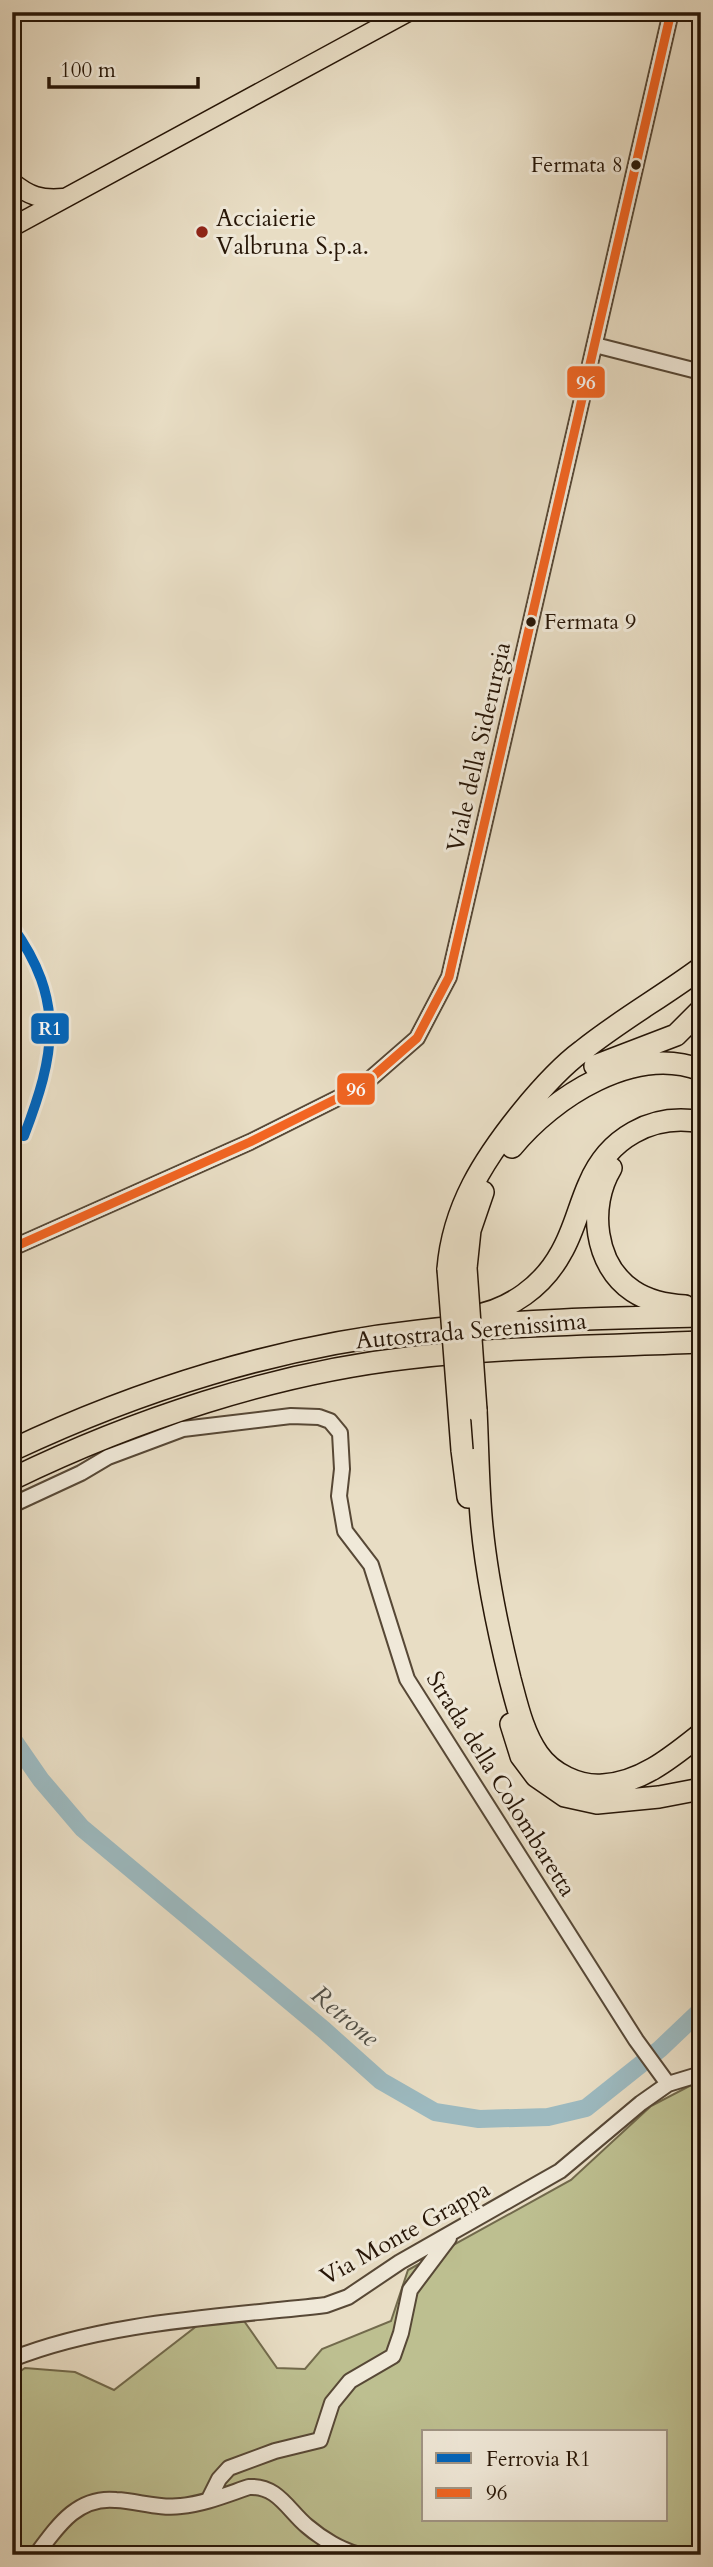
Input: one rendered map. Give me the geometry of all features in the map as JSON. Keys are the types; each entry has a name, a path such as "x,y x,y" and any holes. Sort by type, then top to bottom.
{"highway":[{"path":"701,968 579,1053 541,1090 484,1163 467,1194 455,1226 462,1450 481,1593 504,1702 521,1756 536,1776 565,1796 597,1803 659,1797 701,1789"},
{"path":"509,1128 553,1089 592,1067 676,1035 701,1010"},
{"path":"701,1070 677,1062 642,1066 589,1085 542,1114 500,1162 486,1187 457,1268 476,1410 482,1528 500,1637 517,1704 526,1731 539,1756 559,1773 571,1779 583,1784 602,1786 639,1776 662,1765 701,1734"},
{"path":"222,1370 260,1355 345,1334 475,1315 502,1307 526,1293 552,1268 566,1244 594,1172 615,1145 633,1132 659,1122 683,1119 701,1122"},
{"path":"701,1136 674,1133 650,1138 617,1160 605,1179 598,1231 605,1256 615,1274 631,1290 660,1303 701,1307"},
{"name":"Autostrada Serenissima","path":"12,1450 92,1416 222,1370 345,1343 417,1331 563,1319 701,1316"},
{"name":"Autostrada Serenissima","path":"12,1479 105,1438 174,1414 266,1386 359,1366 406,1358 524,1349 701,1342"},
{"path":"524,1349 635,1353 701,1351"}],"main road":[{"path":"12,227 408,12"},
{"path":"12,183 27,194 45,200 67,197"},
{"path":"12,183 12,201"}],"street":[{"name":"Viale della Siderurgia","path":"12,1248 250,1142 362,1086 417,1038 449,977 671,12"},
{"path":"595,345 701,372"},
{"name":"Strada della Colombaretta","path":"12,1504 81,1473 108,1457 183,1429 292,1416 319,1417 330,1421 340,1433 340,1496 345,1531 372,1566 407,1679 636,2040 663,2078"},
{"name":"Via Monte Grappa","path":"12,2359 41,2347 130,2328 326,2305 348,2297 456,2230 561,2171 641,2103 663,2078 701,2074"},
{"path":"209,2499 219,2479 229,2468 320,2440 332,2403 350,2381 393,2356 410,2290 456,2230"},
{"path":"36,2555 62,2520 84,2505 114,2499 152,2507 182,2507 249,2487 261,2486 276,2494 307,2526 348,2553 360,2555"}],"green space":[{"path":"701,2080 701,2555 12,2555 12,2377 25,2368 75,2372 114,2390 198,2325 244,2321 277,2368 305,2369 322,2349 391,2321 408,2270 571,2180 651,2106"}],"waterway":[{"name":"Retrone","path":"12,1738 41,1780 82,1828 324,2030 381,2081 435,2112 479,2119 548,2117 586,2108 660,2049 701,2010"}],"rail line":[{"name":"R1","path":"12,926 41,979 48,1004 50,1029 43,1080 24,1136"}],"transit line":[{"name":"96","path":"12,1248 250,1142 362,1086 417,1038 449,977 671,12"}],"place":[{"name":"Fermata 8","path":"636,165"},
{"name":"Acciaierie Valbruna S.p.a.","path":"202,232"},
{"name":"Fermata 9","path":"531,622"}]}
